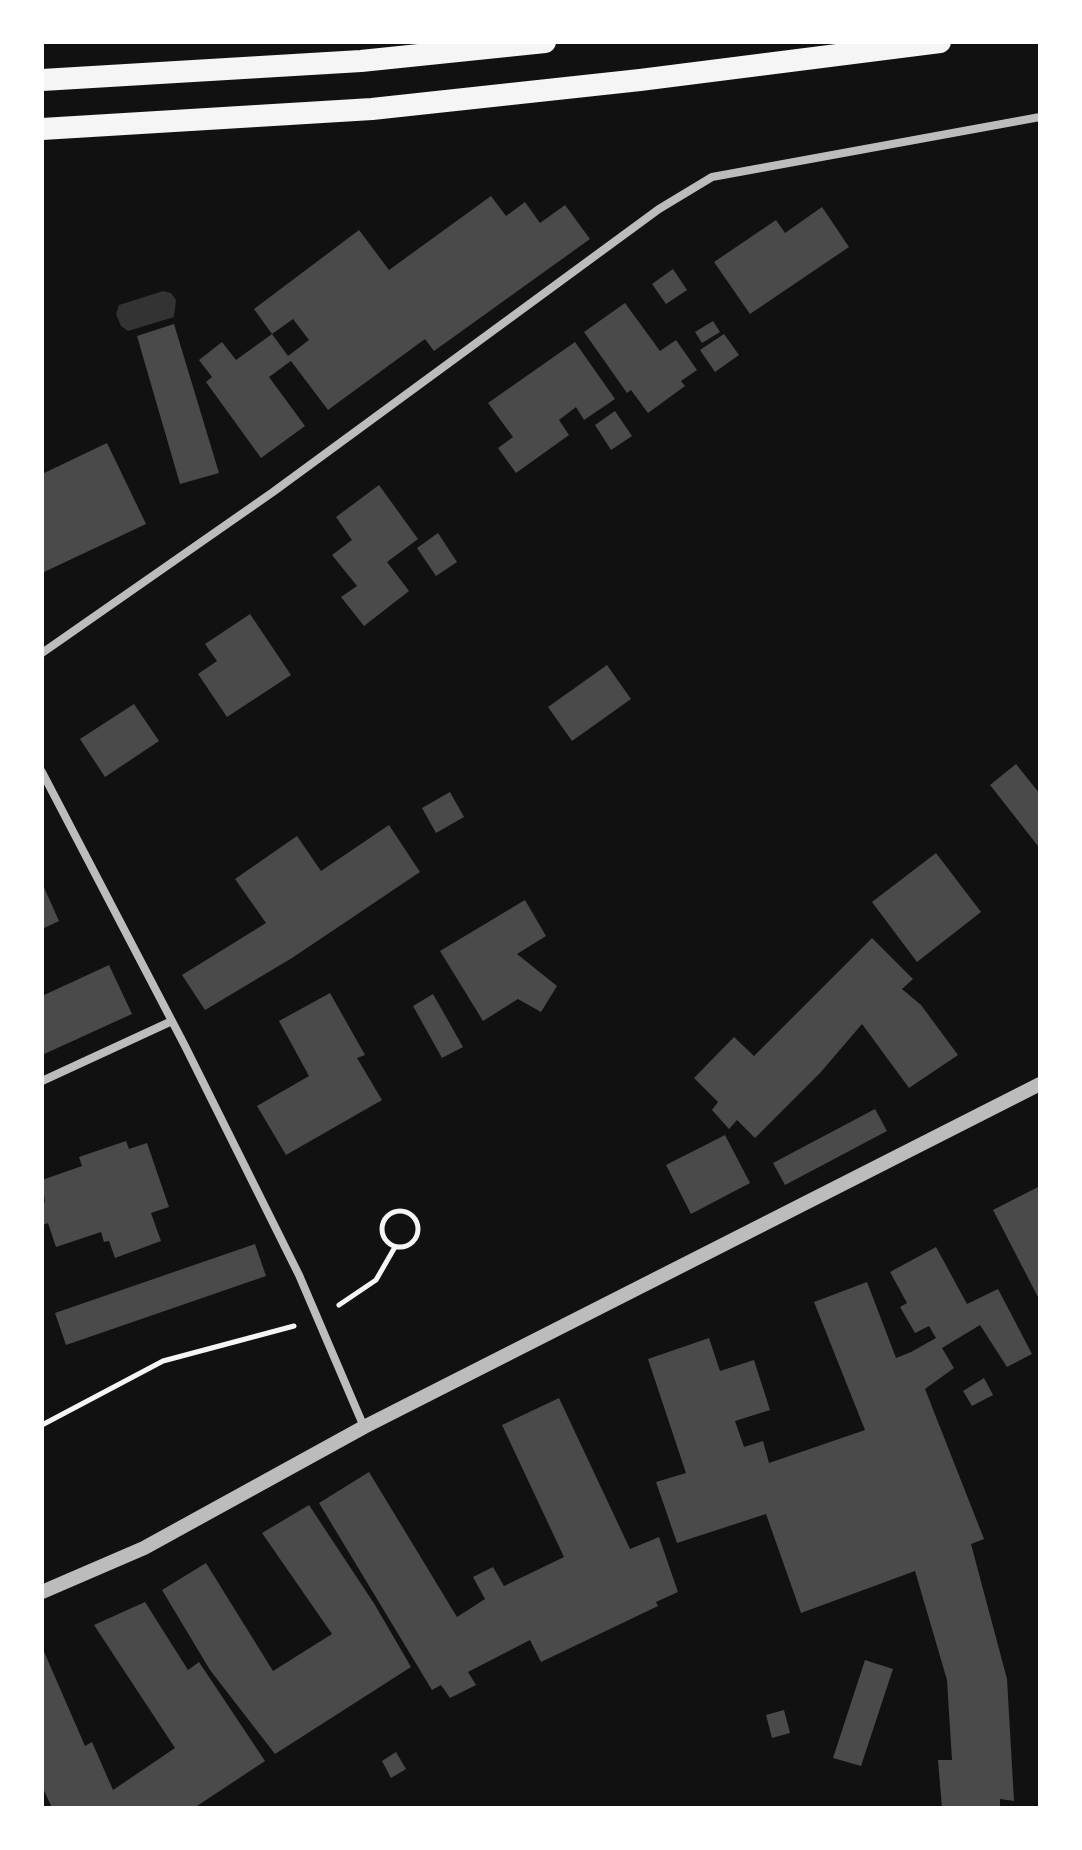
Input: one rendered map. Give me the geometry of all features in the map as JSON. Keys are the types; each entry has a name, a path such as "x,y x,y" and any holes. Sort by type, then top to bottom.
{"highway":[{"path":"42,80 361,61 545,42"},
{"path":"42,129 372,109 640,80 940,42"}],"street":[{"path":"42,653 273,492 659,209 712,177 1040,117"},
{"path":"42,772 172,1021 299,1275 364,1427"},
{"path":"42,1081 172,1021"},
{"path":"42,1592 144,1548 364,1427 1040,1084"}],"path":[{"path":"42,1425 163,1361 317,1320 376,1280 395,1247 411,1243 418,1228 416,1220 401,1211 393,1213 382,1226 387,1242 395,1247"}],"shaded area":[{"path":"163,291 171,293 176,300 174,317 128,331 121,326 116,314 119,305"}],"building":[{"path":"491,196 506,216 525,202 540,223 565,205 590,239 434,351 425,339 328,410 291,361 269,377 305,426 261,458 206,382 212,377 199,360 222,342 236,360 272,334 254,309 359,230 389,270","holes":["293,319 309,340 288,356 272,334"]},
{"path":"822,207 849,247 750,314 714,262 776,220 785,233"},
{"path":"673,269 687,290 666,304 652,284"},
{"path":"625,303 660,351 676,340 697,370 681,381 685,386 648,413 631,390 627,393 584,332"},
{"path":"713,321 720,332 702,343 695,332"},
{"path":"174,324 219,473 180,484 137,336"},
{"path":"724,334 739,355 715,372 700,350"},
{"path":"575,342 615,399 584,420 576,407 559,420 569,435 516,473 498,448 513,437 488,403"},
{"path":"615,411 632,436 611,450 595,425"},
{"path":"107,443 146,524 42,573 42,474"},
{"path":"379,485 418,539 387,562 409,591 364,626 341,597 357,586 332,555 352,540 336,517"},
{"path":"438,533 457,562 436,576 417,548"},
{"path":"250,614 291,675 227,717 198,674 217,661 205,644"},
{"path":"607,665 631,699 572,741 548,707"},
{"path":"134,704 159,741 105,777 80,739"},
{"path":"1016,764 1040,794 1038,846 990,785"},
{"path":"450,792 464,817 436,833 422,808"},
{"path":"389,825 420,872 292,958 205,1010 182,975 266,923 235,879 297,836 321,871"},
{"path":"936,853 981,912 917,962 872,902"},
{"path":"42,883 59,921 42,929"},
{"path":"525,900 546,936 517,954 557,986 541,1012 518,999 483,1021 440,951"},
{"path":"872,938 913,979 902,989 921,1005 958,1055 909,1088 862,1024 820,1073 755,1138 737,1120 729,1129 712,1110 718,1102 694,1078 734,1037 754,1056"},
{"path":"109,965 132,1014 42,1055 42,996"},
{"path":"330,993 365,1055 357,1058 382,1100 286,1155 257,1106 309,1076 279,1021"},
{"path":"433,994 463,1047 442,1058 413,1006"},
{"path":"875,1109 887,1131 785,1185 773,1163"},
{"path":"725,1135 750,1183 691,1214 666,1165"},
{"path":"126,1141 129,1149 147,1143 169,1207 151,1213 161,1241 115,1258 109,1241 104,1242 101,1232 56,1247 48,1223 43,1225 42,1222 42,1203 45,1202 42,1180 82,1166 79,1157"},
{"path":"1040,1186 1040,1301 993,1210"},
{"path":"255,1244 266,1276 66,1345 55,1313"},
{"path":"936,1247 967,1304 998,1289 1032,1354 1007,1367 980,1325 942,1348 954,1368 925,1389 984,1539 971,1544 1007,1679 1014,1801 1000,1799 1000,1808 942,1808 938,1760 952,1760 947,1680 915,1571 801,1613 766,1514 677,1543 656,1482 686,1473 648,1359 709,1338 720,1371 754,1360 770,1410 735,1421 744,1447 763,1441 769,1463 865,1430 814,1302 867,1282 896,1358 911,1352 936,1338 929,1326 915,1333 900,1307 907,1303 890,1272"},
{"path":"984,1378 993,1395 972,1406 963,1391"},
{"path":"559,1398 630,1549 659,1537 678,1592 656,1602 658,1606 541,1662 530,1640 468,1672 476,1685 450,1698 441,1685 432,1690 319,1503 369,1472 457,1617 485,1599 473,1577 493,1567 504,1586 564,1557 502,1425"},
{"path":"309,1505 375,1605 411,1667 275,1754 210,1670 162,1590 206,1563 273,1671 332,1634 262,1533"},
{"path":"145,1602 188,1670 199,1662 265,1761 194,1808 52,1808 42,1786 42,1647 85,1746 92,1742 113,1790 175,1748 94,1625"},
{"path":"865,1660 893,1669 861,1766 833,1758"},
{"path":"784,1710 790,1733 772,1738 766,1715"},
{"path":"396,1752 406,1769 391,1778 382,1761"}]}
